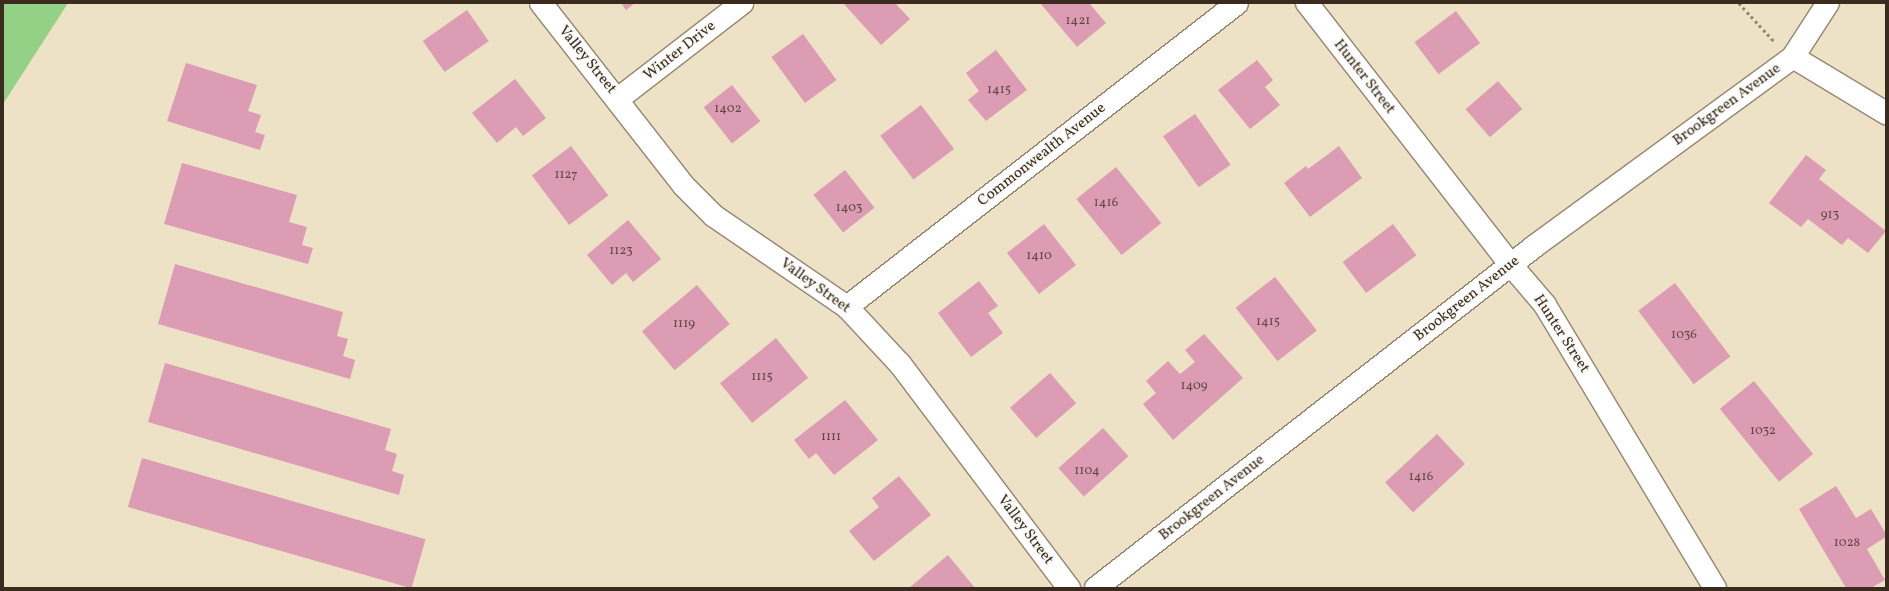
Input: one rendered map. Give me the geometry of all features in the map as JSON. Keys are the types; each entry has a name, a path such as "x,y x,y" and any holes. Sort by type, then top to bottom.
{"street":[{"name":"Valley Street","path":"542,3 684,186 714,216 848,307 900,364 1069,588"},
{"name":"Winter Drive","path":"618,99 742,3"},
{"name":"Commonwealth Avenue","path":"848,307 1237,3"},
{"name":"Hunter Street","path":"1307,3 1511,265 1545,305 1715,588"},
{"name":"Brookgreen Avenue","path":"1096,588 1511,265 1793,57 1828,3"},
{"path":"1793,57 1886,114"}],"path":[{"path":"1739,3 1764,31 1793,57"}],"green space":[{"path":"3,3 68,3 3,104"}],"building":[{"path":"621,3 635,3 626,10"},
{"path":"843,3 895,3 910,19 881,45"},
{"path":"1089,3 1106,23 1077,47 1041,4"},
{"path":"467,10 489,41 445,72 423,41"},
{"path":"1456,11 1480,43 1439,74 1414,42"},
{"path":"803,34 837,80 805,103 771,57"},
{"path":"996,50 1027,90 986,121 968,100 979,91 966,73"},
{"path":"1257,60 1273,80 1265,87 1280,105 1250,129 1218,90"},
{"path":"186,63 257,85 248,111 261,115 255,132 265,135 260,150 167,121"},
{"path":"515,79 546,118 523,136 516,127 497,143 472,113"},
{"path":"1498,81 1522,109 1490,137 1466,109"},
{"path":"732,85 760,121 732,143 704,107"},
{"path":"921,105 954,149 913,180 880,136"},
{"path":"1195,114 1231,165 1199,187 1163,136"},
{"path":"571,146 608,196 569,225 532,175"},
{"path":"1339,146 1362,178 1310,217 1284,183 1306,166 1308,169"},
{"path":"1806,155 1826,170 1819,179 1886,231 1868,253 1848,238 1842,245 1808,219 1801,227 1769,203"},
{"path":"182,163 297,195 289,222 307,227 302,245 313,248 308,264 164,224"},
{"path":"1116,167 1161,223 1122,255 1076,199"},
{"path":"845,170 875,208 843,232 813,195"},
{"path":"628,220 661,259 633,282 626,273 612,285 587,255"},
{"path":"1044,224 1076,265 1039,294 1007,253"},
{"path":"1393,224 1416,255 1366,293 1343,262"},
{"path":"175,264 343,312 337,336 348,339 343,356 355,360 350,379 158,324"},
{"path":"1275,277 1317,331 1277,361 1236,308"},
{"path":"979,281 998,306 988,313 1003,333 971,357 938,313"},
{"path":"1675,283 1730,356 1694,384 1638,311"},
{"path":"697,285 730,324 675,370 642,331"},
{"path":"1204,334 1243,378 1173,440 1143,404 1156,393 1146,381 1168,361 1180,374 1195,362 1185,350"},
{"path":"776,338 808,378 752,423 720,383"},
{"path":"165,363 391,429 385,450 397,454 392,471 404,475 399,495 148,422"},
{"path":"1050,373 1076,403 1036,438 1010,408"},
{"path":"1754,381 1813,454 1779,482 1720,409"},
{"path":"845,400 878,440 834,475 816,453 809,459 794,440"},
{"path":"1103,428 1128,456 1084,496 1058,468"},
{"path":"1437,434 1465,464 1413,512 1385,482"},
{"path":"142,458 426,539 412,588 410,588 128,507"},
{"path":"899,476 931,515 874,561 849,531 879,507 872,498"},
{"path":"1836,486 1856,518 1871,509 1886,534 1886,537 1867,549 1885,580 1871,588 1846,588 1799,509"},
{"path":"948,555 975,588 909,588"}]}
